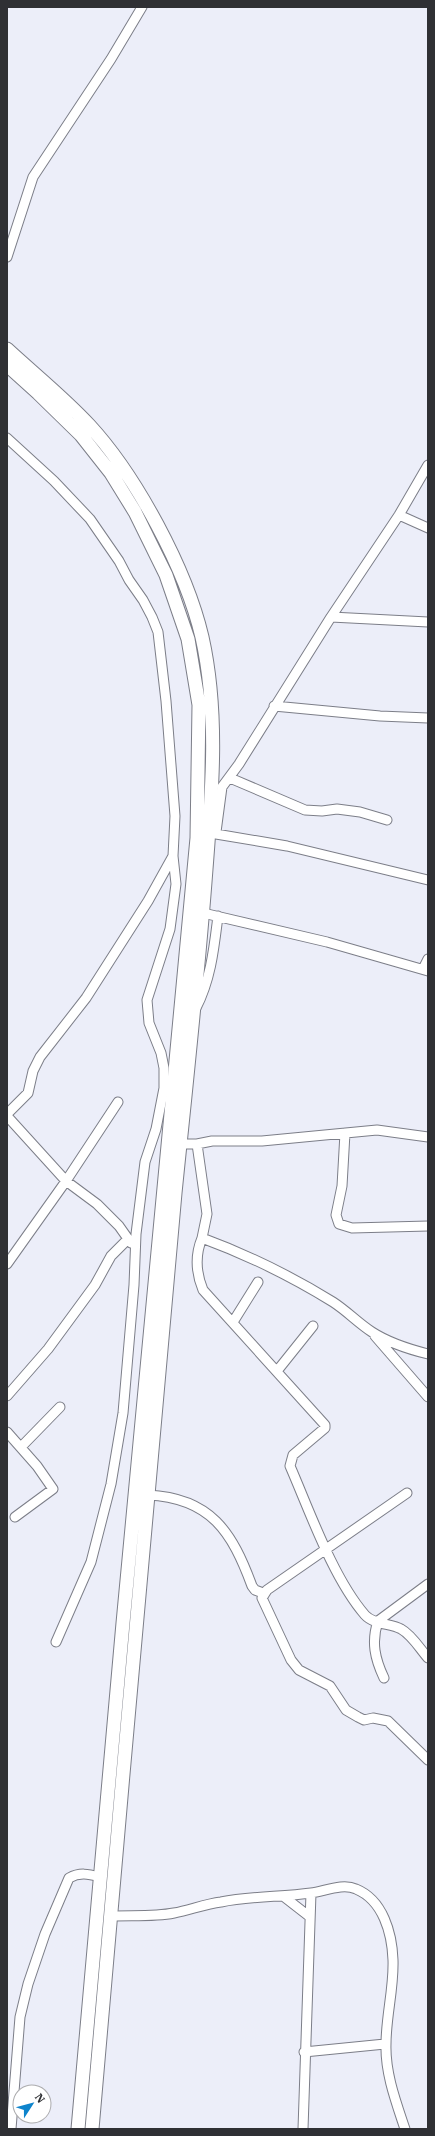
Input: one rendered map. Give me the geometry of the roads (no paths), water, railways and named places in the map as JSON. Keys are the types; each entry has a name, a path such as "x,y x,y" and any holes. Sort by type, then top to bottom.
{"highway":[{"path":"7,349 88,424 120,464 146,504 179,570 201,636 211,702 214,765 212,833 193,1014 174,1144 100,1877 78,2129"},
{"path":"7,366 38,393 81,435 111,474 135,512 166,575 188,639 199,704 198,838 148,1495 92,2129"}],"street":[{"path":"7,257 33,177 111,59 142,7"},
{"path":"7,438 54,481 90,519 119,561 152,617 158,632 171,752 175,816 173,856 176,884 170,929 146,1000 149,1023 161,1053 164,1068 164,1088 152,1145 145,1162 135,1247 124,1413 111,1484 91,1562 56,1642"},
{"path":"428,465 400,515 331,617 230,778 222,787 212,833 287,846 428,880"},
{"path":"400,515 428,528"},
{"path":"331,617 428,622"},
{"path":"274,706 380,716 428,718"},
{"path":"230,778 305,810 322,811 337,809 360,812 387,820"},
{"path":"135,1247 128,1240 119,1226 97,1204 66,1181 7,1115 28,1093 33,1071 40,1056 86,998 148,901 173,856"},
{"path":"203,913 327,942 425,970 428,959"},
{"path":"193,1014 204,993 212,960 218,916"},
{"path":"7,1264 66,1181 118,1102"},
{"path":"152,1145 197,1144 212,1140 262,1141 377,1130 428,1137"},
{"path":"345,1133 342,1186 336,1215 339,1224 352,1228 428,1226"},
{"path":"197,1144 207,1214 197,1258 198,1280 202,1290 233,1322 325,1425 324,1428 293,1455 290,1466 326,1549 351,1596 366,1616 371,1620 394,1625 403,1630 428,1658"},
{"path":"202,1238 248,1255 338,1305 353,1315 371,1332 428,1397"},
{"path":"7,1396 48,1350 95,1286 111,1256 128,1240"},
{"path":"233,1322 258,1282"},
{"path":"277,1371 313,1326"},
{"path":"371,1332 402,1347 428,1354"},
{"path":"393,1357 402,1347"},
{"path":"21,1447 60,1406"},
{"path":"7,1432 21,1447 53,1489 15,1518"},
{"path":"408,1493 263,1593 262,1598 286,1650 299,1670 330,1686 346,1710 358,1717 364,1720 373,1718 388,1721 428,1760"},
{"path":"148,1495 165,1496 180,1500 209,1513 228,1535 252,1586 255,1590 263,1593"},
{"path":"384,1678 375,1656 373,1642 378,1621 428,1584"},
{"path":"11,2129 20,2017 28,1984 45,1934 69,1878 81,1873 100,1877"},
{"path":"111,1916 173,1913 222,1901 311,1893 339,1888 355,1888 366,1895 382,1912 388,1924 393,1959 386,2044 392,2087 405,2129"},
{"path":"303,2129 304,2052 311,1893"},
{"path":"283,1896 310,1917"},
{"path":"304,2052 386,2044"}]}
